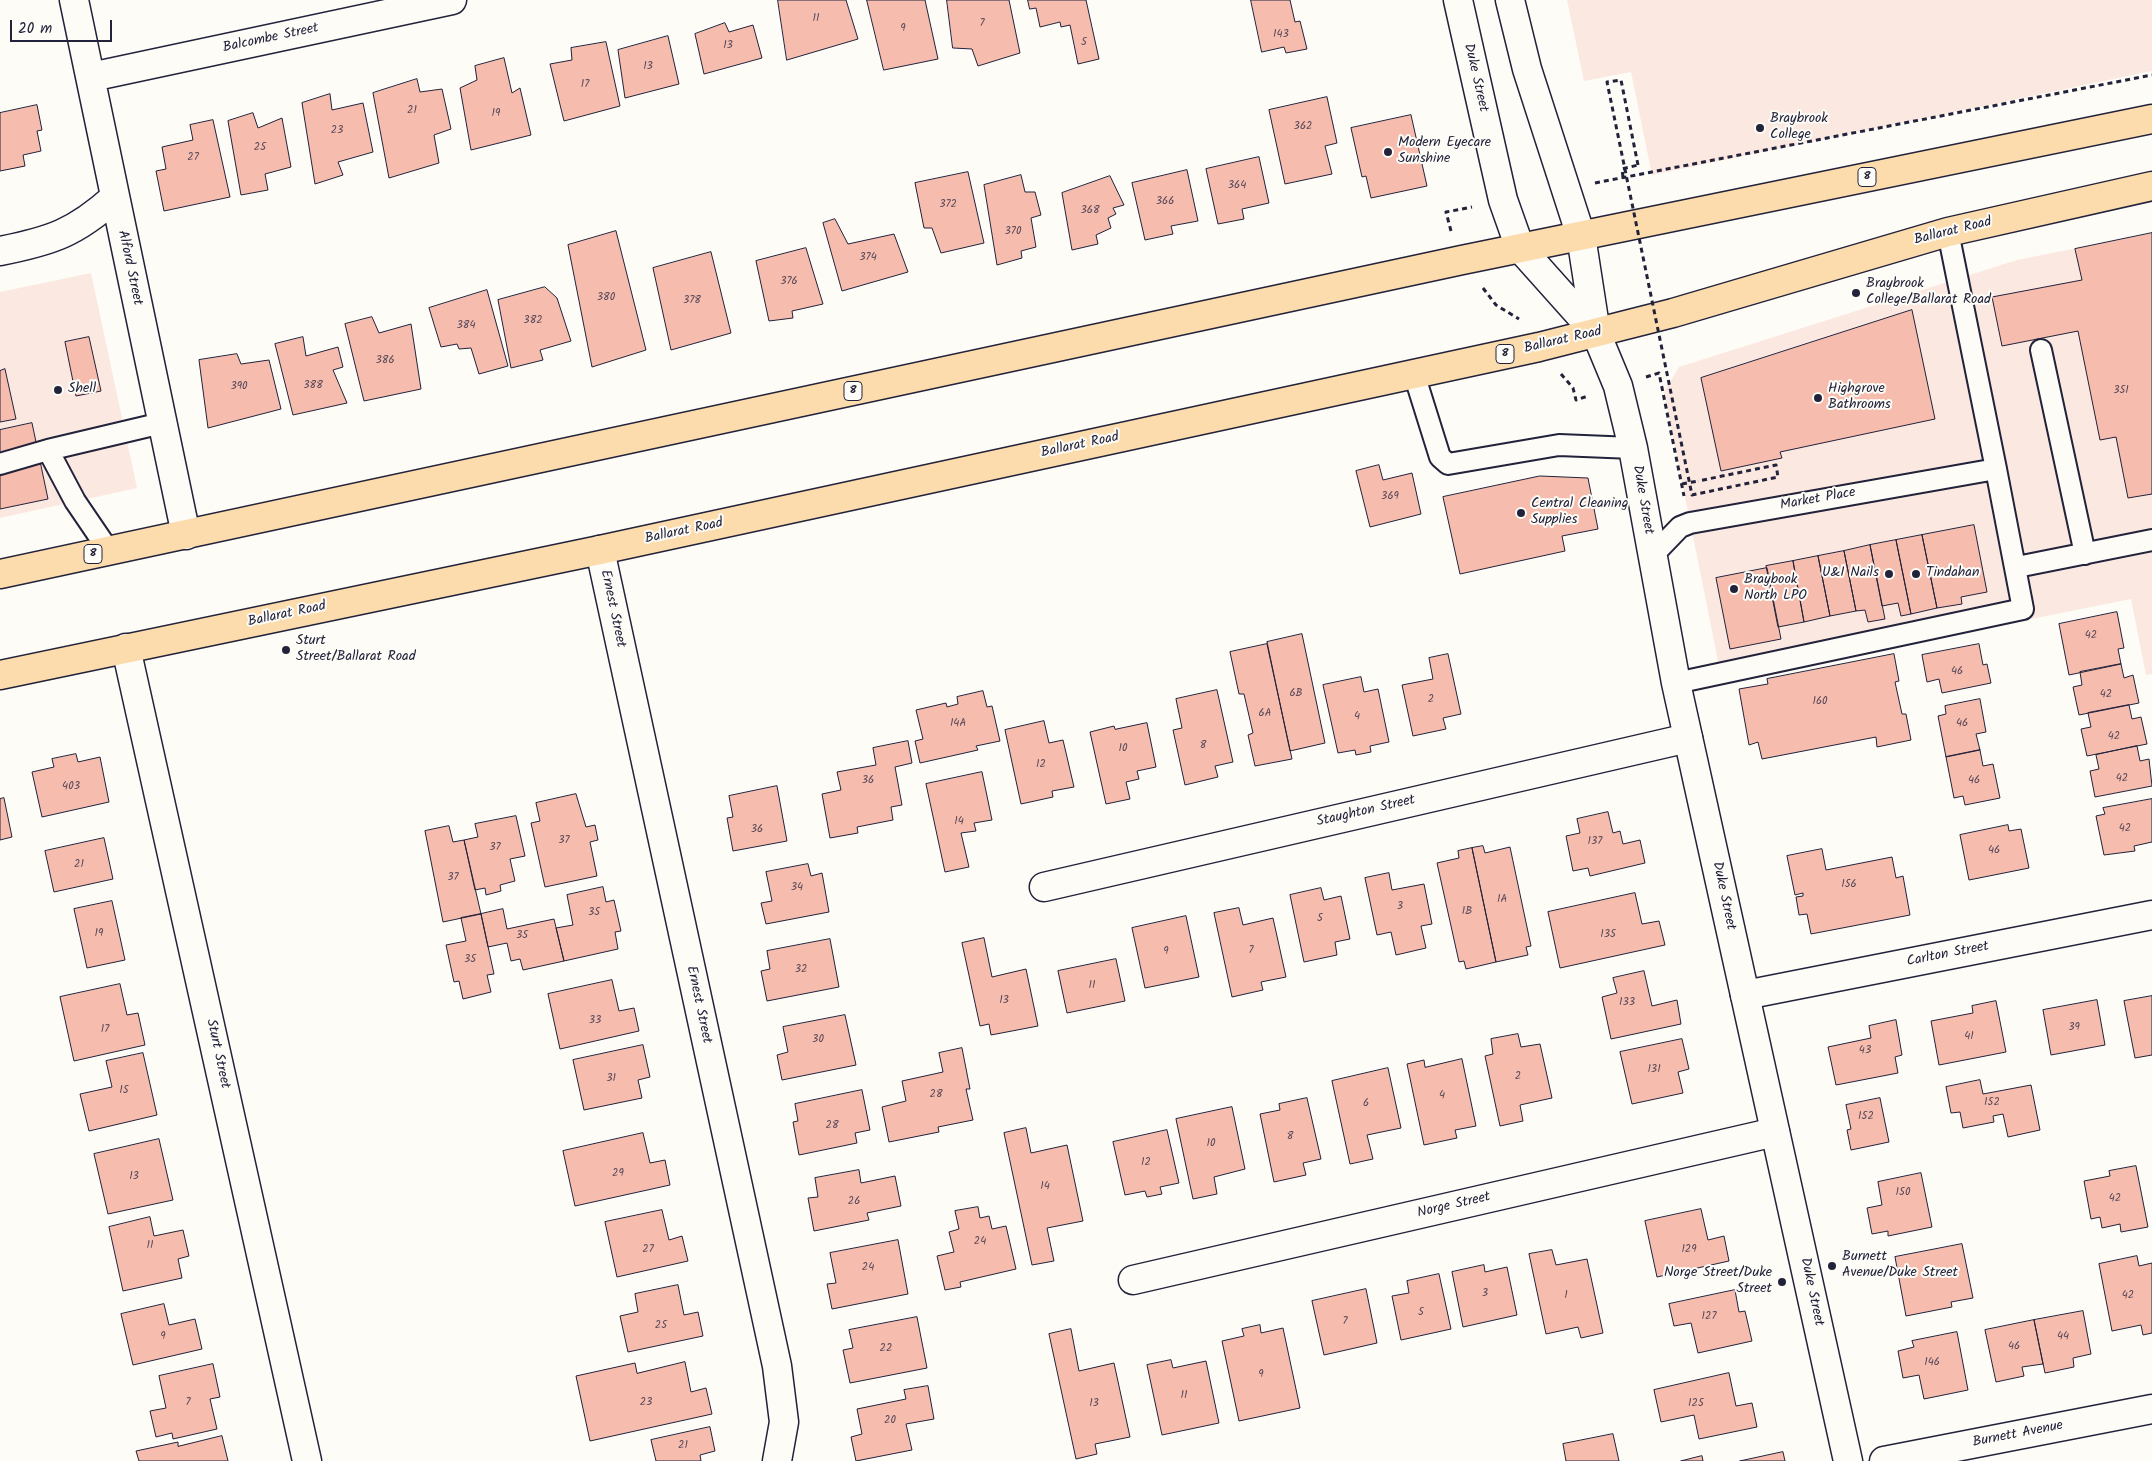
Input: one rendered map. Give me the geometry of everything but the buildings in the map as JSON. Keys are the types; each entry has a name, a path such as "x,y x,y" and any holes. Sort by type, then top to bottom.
{"highway":[{"name":"8","path":"0,574 1462,260 2152,119"},
{"name":"Ballarat Road","path":"0,675 600,550 1539,347 1596,333 1948,232 2152,186"}],"street":[{"name":"Alford Street","path":"74,0 186,535"},
{"name":"Balcombe Street","path":"90,77 452,0"},
{"name":"Duke Street","path":"1458,0 1503,200 1520,248 1596,333"},
{"name":"Duke Street","path":"1510,0 1527,69 1581,236 1596,333 1618,386 1633,448 1676,683 1848,1461"},
{"path":"0,251 45,242 75,229 93,217 114,198"},
{"name":"Ernest Street","path":"600,550 777,1366 784,1422 777,1461"},
{"name":"Sturt Street","path":"126,648 307,1461"},
{"name":"Staughton Street","path":"1044,887 1688,738"},
{"name":"Carlton Street","path":"1745,995 2152,915"},
{"name":"Norge Street","path":"1133,1280 1775,1132"},
{"name":"Burnett Avenue","path":"1884,1461 2152,1409"}],"lane":[{"path":"1676,683 2023,609 2017,567 1948,232"},
{"path":"2041,350 2085,554"},
{"path":"1414,374 1440,457 1448,464 1558,445 1633,448"},
{"path":"0,464 48,450 162,422"},
{"path":"48,450 75,501 109,551"},
{"name":"Market Place","path":"1652,556 1676,531 1690,523 1996,469"},
{"path":"2017,567 2152,540"}],"path":[{"path":"1659,373 1682,484 1698,482 1776,465 1778,476 1692,495 1607,82 1621,80 1638,165 1622,169 1623,177 2152,75"},
{"path":"1446,212 1462,260 1496,305 1516,315 1539,347 1573,388 1576,400"}],"shaded area":[{"name":"Braybrook College","path":"1567,0 2152,0 2152,71 1652,175 1631,72 1584,81"},
{"path":"2152,233 2152,674 2146,675 2131,599 1722,681 1664,392 1679,367 2017,260"},
{"name":"Shell","path":"91,273 137,488 0,518 0,292"}],"place":[{"name":"Braybrook College","path":"1760,128"},
{"name":"Modern Eyecare Sunshine","path":"1388,152"},
{"name":"Braybrook College/Ballarat Road","path":"1856,293"},
{"name":"Shell","path":"58,390"},
{"name":"Highgrove Bathrooms","path":"1818,398"},
{"name":"Central Cleaning Supplies","path":"1521,513"},
{"name":"U&I Nails","path":"1889,574"},
{"name":"Tindahan","path":"1916,574"},
{"name":"Braybook North LPO","path":"1734,589"},
{"name":"Sturt Street/Ballarat Road","path":"286,650"},
{"name":"Burnett Avenue/Duke Street","path":"1832,1266"},
{"name":"Norge Street/Duke Street","path":"1782,1282"}]}
